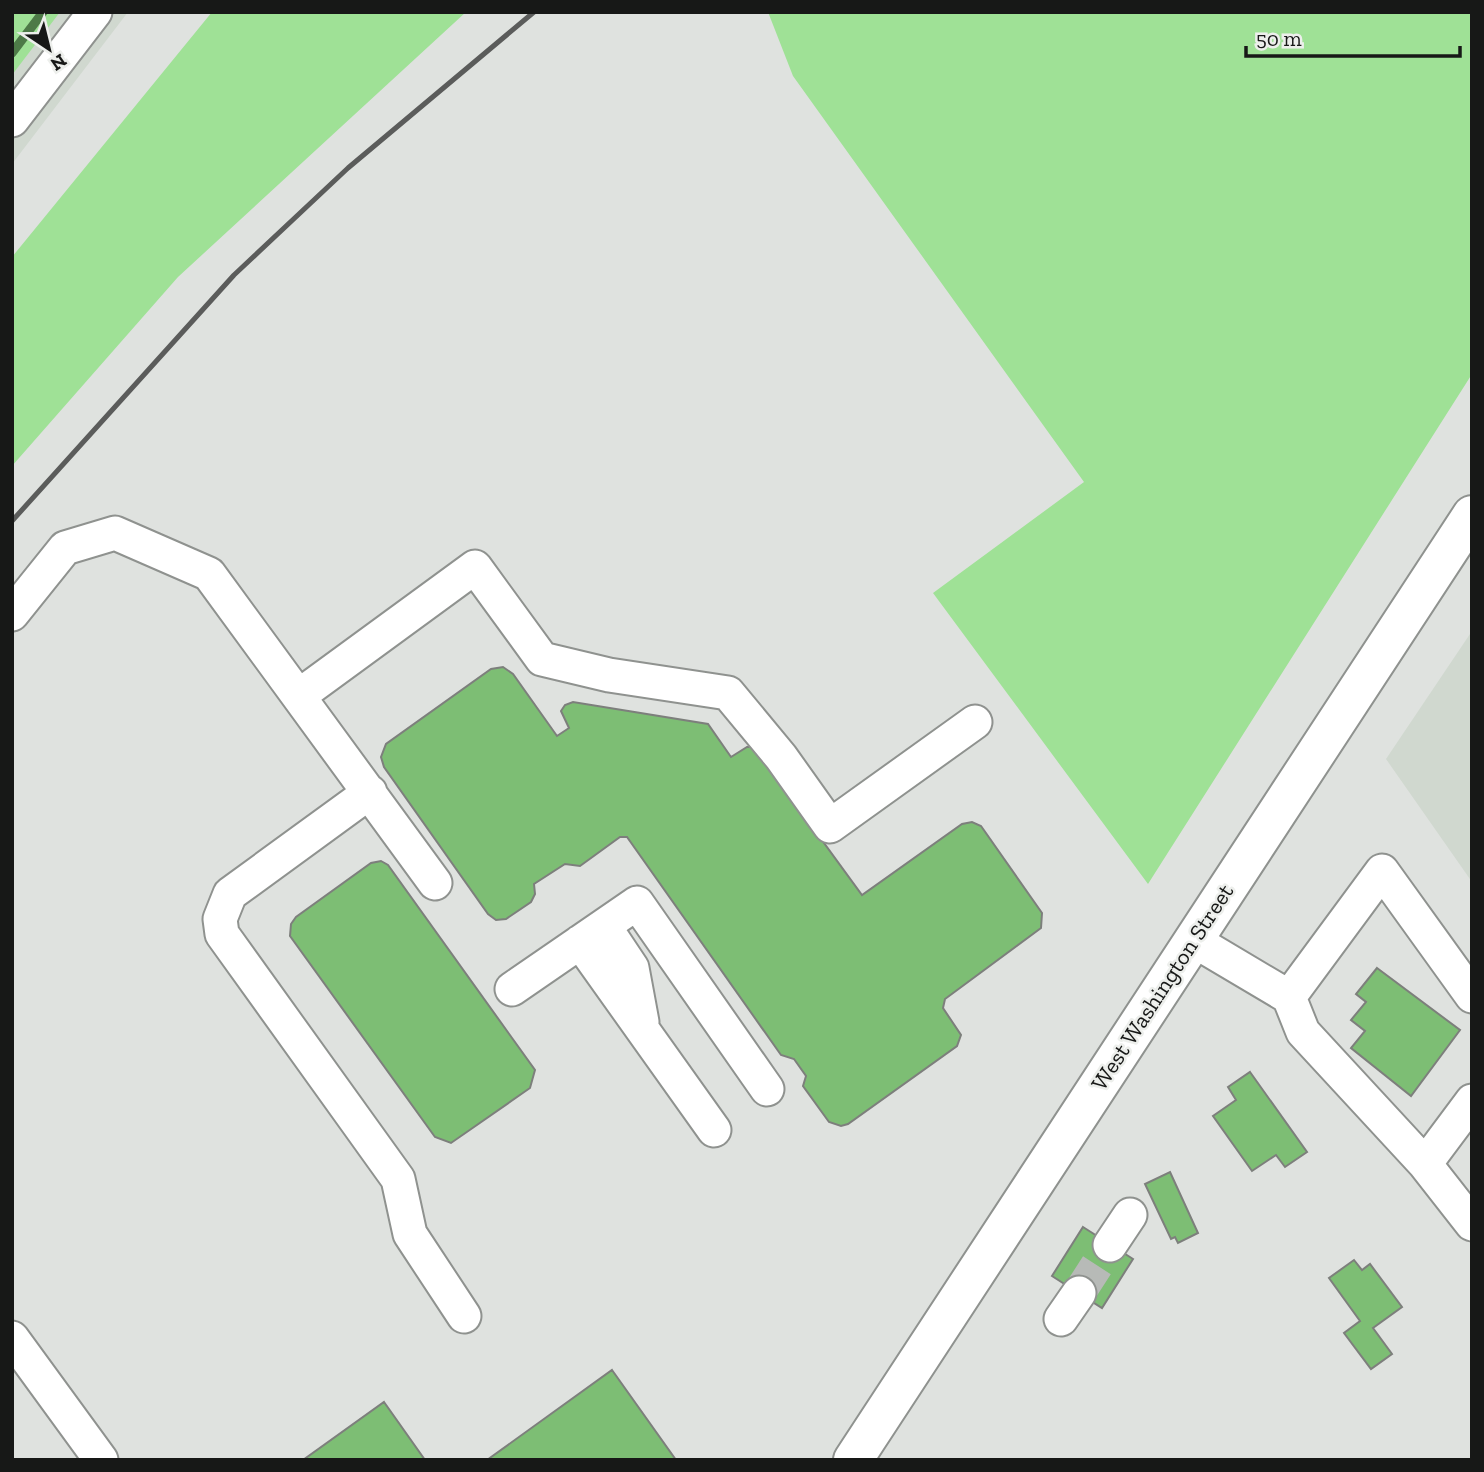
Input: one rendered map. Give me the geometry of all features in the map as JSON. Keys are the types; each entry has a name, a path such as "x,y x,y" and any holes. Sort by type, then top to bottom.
{"main road":[{"name":"West Washington Street","path":"853,1460 1472,515"}],"street":[{"path":"12,120 95,12"},
{"path":"12,614 65,548 115,533 209,575 300,695 435,883"},
{"path":"300,695 475,567 542,659 609,675 728,692 781,757 830,826 975,722"},
{"path":"370,792 230,894 220,919 222,934 398,1179 410,1234 464,1316"},
{"path":"1289,997 1382,871 1472,996"},
{"path":"512,989 637,903 767,1089"},
{"path":"592,934 632,968 644,1032 715,1130"},
{"path":"1193,940 1289,997 1303,1032 1425,1164 1472,1224"},
{"path":"1425,1164 1472,1101"},
{"path":"1110,1245 1130,1215"},
{"path":"12,1338 101,1460"}],"shaded area":[{"path":"12,12 128,12 12,164"},
{"path":"1472,631 1472,882 1386,759"}],"green space":[{"path":"12,12 60,12 12,75"},
{"path":"212,12 466,12 178,277 12,466 12,257"},
{"path":"768,12 1472,12 1472,374 1148,884 933,593 1084,482 793,76"}],"building":[{"path":"503,667 513,674 557,736 569,728 561,711 565,705 573,702 708,724 731,757 747,747 754,747 862,895 962,824 972,822 981,826 1042,913 1041,928 945,999 943,1008 961,1035 957,1046 848,1124 841,1126 829,1122 803,1086 806,1076 794,1059 781,1055 627,837 620,837 580,866 565,864 534,884 535,894 531,902 506,919 496,920 488,914 384,767 381,757 386,744 491,669"},
{"path":"381,861 388,865 535,1070 530,1088 451,1143 435,1137 290,936 291,924 296,917 371,863"},
{"path":"1377,968 1460,1030 1411,1096 1351,1048 1365,1031 1351,1020 1366,1002 1356,994"},
{"path":"1250,1072 1307,1152 1285,1167 1276,1155 1252,1171 1213,1116 1236,1100 1228,1087"},
{"path":"1170,1172 1198,1233 1178,1243 1175,1237 1171,1239 1145,1184"},
{"path":"1083,1227 1133,1259 1102,1308 1052,1276"},
{"path":"1354,1260 1362,1270 1370,1264 1402,1307 1373,1328 1392,1354 1371,1369 1344,1333 1360,1321 1329,1278"},
{"path":"612,1370 676,1460 487,1460"},
{"path":"384,1402 425,1460 303,1460"}],"waterway":[{"path":"12,53 43,12"}],"tunnel":[{"path":"1079,1293 1110,1245"}],"railway":[{"path":"12,521 234,275 348,168 534,12"}]}
